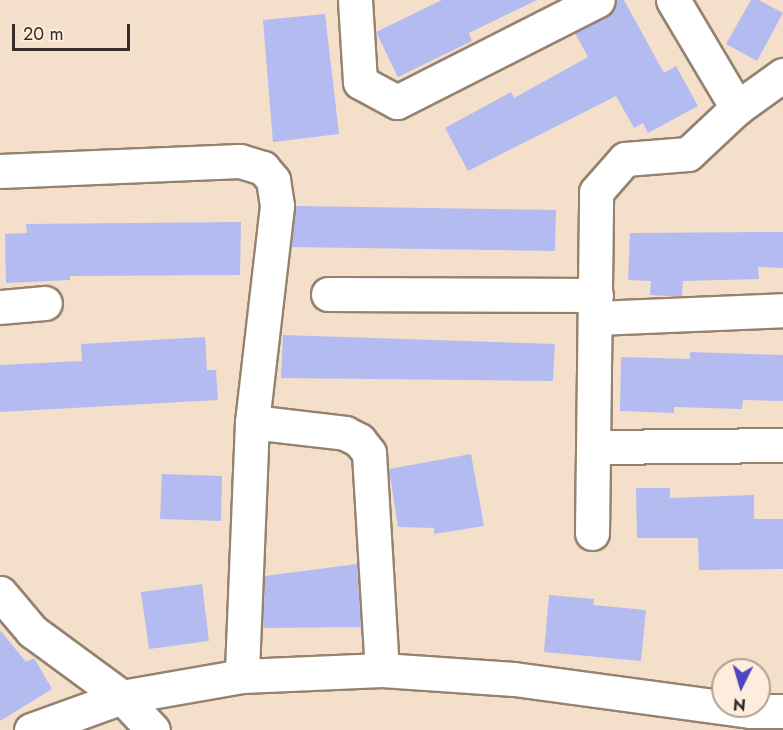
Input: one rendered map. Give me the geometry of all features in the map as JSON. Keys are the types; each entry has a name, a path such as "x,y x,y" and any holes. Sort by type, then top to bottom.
{"street":[{"path":"355,0 360,82 397,102 598,0"},
{"path":"673,0 736,108"},
{"path":"592,532 596,447 596,192 625,159 688,154 736,108 783,75"},
{"path":"0,171 240,161 263,168 273,180 277,206 252,422 242,676"},
{"path":"328,294 596,306 783,310"},
{"path":"0,307 45,303"},
{"path":"252,422 345,434 359,440 369,453 382,670"},
{"path":"596,447 783,445"},
{"path":"0,593 39,638 122,697 153,730"},
{"path":"31,730 122,697 242,676 382,670 514,679 750,711 783,711"}],"building":[{"path":"442,0 537,0 469,33 472,41 398,77 376,32"},
{"path":"617,0 624,0 664,73 676,66 698,106 648,133 643,123 634,128 616,96 468,171 445,128 511,92 514,98 588,57 575,33 607,16"},
{"path":"751,0 759,0 783,13 757,61 726,44"},
{"path":"325,14 339,134 273,142 263,20"},
{"path":"296,206 556,210 555,251 291,247"},
{"path":"241,222 240,275 70,276 70,280 6,283 5,234 27,233 26,224"},
{"path":"783,232 783,268 758,267 759,279 683,281 682,296 650,295 651,281 628,280 630,233"},
{"path":"283,335 555,344 553,381 281,378"},
{"path":"205,337 207,370 216,370 218,400 0,412 0,365 82,361 81,344"},
{"path":"690,352 783,355 783,401 743,400 742,409 674,407 674,413 620,411 621,357 690,359"},
{"path":"471,454 484,526 434,534 434,528 398,527 389,469"},
{"path":"162,474 222,476 221,521 160,519"},
{"path":"636,488 670,488 670,498 754,495 754,519 783,519 783,569 699,570 698,538 637,538"},
{"path":"357,564 361,627 263,628 265,576"},
{"path":"202,584 209,641 149,649 141,592"},
{"path":"549,595 594,599 593,605 646,610 641,661 544,652"},
{"path":"0,630 26,662 34,658 52,689 0,721"}]}
